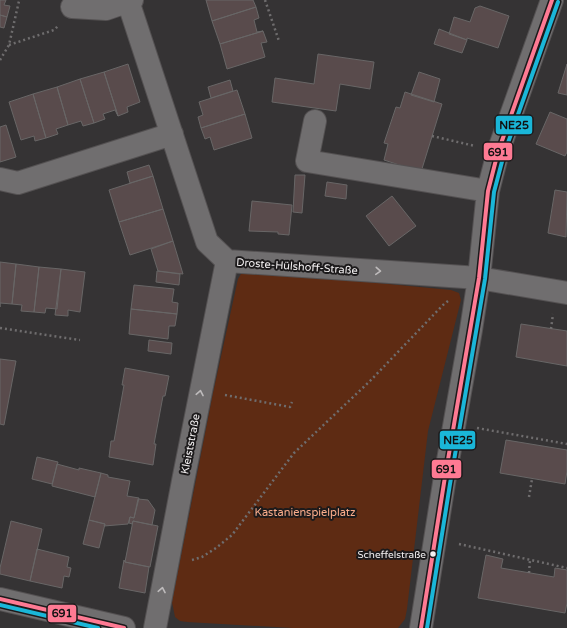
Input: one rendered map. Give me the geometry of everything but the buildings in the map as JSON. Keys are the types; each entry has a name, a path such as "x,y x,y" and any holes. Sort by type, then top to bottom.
{"street":[{"path":"422,628 435,538 479,278 488,191 498,152 552,0"},
{"path":"72,7 106,9 130,1"},
{"name":"Droste-Hülshoff-Straße","path":"130,1 207,242 227,261 479,278 567,294"},
{"path":"315,121 307,161 488,191"},
{"path":"0,179 18,183 172,134"},
{"name":"Kleiststraße","path":"155,628 227,261"},
{"path":"0,599 124,628"}],"path":[{"path":"0,60 9,45 19,1 21,0"},
{"path":"264,0 279,41"},
{"path":"9,45 54,30 72,7"},
{"path":"432,136 498,152"},
{"path":"169,556 180,559 194,560 216,548 232,535 294,453 370,381 443,304 449,301"},
{"path":"0,328 80,340"},
{"path":"201,390 290,407 292,402"},
{"path":"454,424 567,444"},
{"path":"529,497 532,479"},
{"path":"435,538 567,568"},
{"path":"529,573 530,560"}],"green space":[{"name":"Kastanienspielplatz","path":"251,271 451,290 459,293 461,300 428,431 407,609 405,619 398,628 293,628 187,622 180,621 175,617 172,602 213,393 238,279 241,274"}],"transit line":[{"name":"691","path":"421,628 479,278 488,191 498,152 552,0"},
{"name":"NE25","path":"427,628 485,279 494,192 504,154 558,2"},
{"name":"691","path":"0,599 124,628"},
{"name":"NE25","path":"0,605 98,628"}],"place":[{"name":"Scheffelstraße","path":"433,554"}]}
